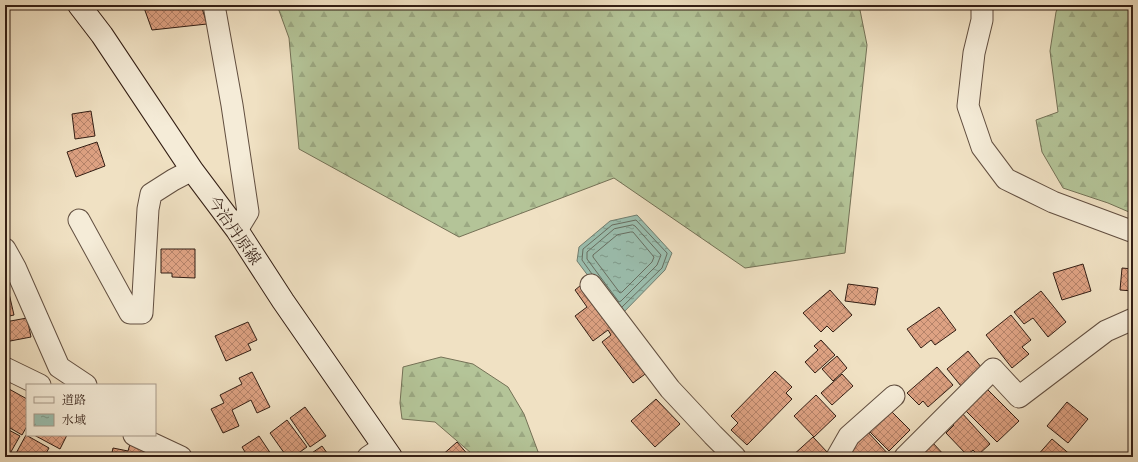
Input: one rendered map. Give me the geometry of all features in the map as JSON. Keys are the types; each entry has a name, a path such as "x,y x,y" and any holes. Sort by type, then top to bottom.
{"main road":[{"name":"今治丹原線","path":"79,5 106,41 192,170 237,230 283,301 335,374 381,454"}],"street":[{"path":"214,5 232,105 248,212 237,230"},
{"path":"982,5 982,20 974,53 968,106 982,147 1006,179 1053,202 1131,232 1133,231"},
{"path":"79,220 130,313 142,313 148,208 151,194 192,170"},
{"path":"5,249 15,267 59,367 84,384"},
{"path":"591,285 670,389 735,457"},
{"path":"905,457 993,369 1019,398 1106,331 1133,319"},
{"path":"5,368 38,384"},
{"path":"837,457 849,436 894,396"},
{"path":"136,436 181,457"}],"green space":[{"path":"277,5 859,5 867,45 845,253 745,268 614,178 459,237 299,149 289,38"},
{"path":"1059,5 1133,5 1133,208 1129,212 1108,203 1063,188 1042,152 1036,120 1058,112 1050,51 1056,12"},
{"path":"441,357 473,364 508,387 524,414 540,457 473,457 471,453 435,422 402,419 400,403 403,367"}],"water":[{"path":"637,215 672,253 665,270 619,317 577,261 579,247 610,221"}],"building":[{"path":"143,5 201,5 207,24 152,30"},
{"path":"91,111 95,136 75,139 72,114"},
{"path":"97,142 105,166 76,177 67,152"},
{"path":"161,249 195,249 195,278 172,277 172,273 161,273"},
{"path":"1083,264 1091,291 1062,300 1053,273"},
{"path":"1122,268 1133,269 1133,291 1120,290"},
{"path":"586,281 652,369 633,383 602,342 611,335 608,330 593,341 575,316 587,307 575,290"},
{"path":"848,284 878,288 875,305 845,301"},
{"path":"8,289 14,315 5,317 5,290"},
{"path":"830,290 852,315 833,332 827,326 821,332 803,313"},
{"path":"1041,291 1066,322 1048,337 1033,318 1024,324 1014,312"},
{"path":"939,307 956,330 935,345 931,340 921,348 907,329"},
{"path":"1011,315 1031,340 1022,347 1029,354 1012,368 986,335"},
{"path":"27,318 31,337 5,342 5,322"},
{"path":"248,322 257,340 248,344 251,350 226,361 215,336"},
{"path":"821,340 835,355 815,373 805,362 818,350 814,346"},
{"path":"968,351 982,368 961,386 947,369"},
{"path":"837,356 847,368 833,381 822,369"},
{"path":"937,367 953,385 928,407 923,401 919,405 907,393"},
{"path":"775,371 792,387 786,393 792,399 747,445 731,430 738,423 731,416"},
{"path":"252,372 270,407 257,413 251,400 232,410 239,426 223,433 211,409 224,403 220,395 242,384 239,378"},
{"path":"842,374 853,386 832,405 821,393"},
{"path":"981,383 1019,421 997,442 963,408"},
{"path":"9,389 26,398 26,428 22,435 5,425 5,395"},
{"path":"816,395 836,416 814,437 794,416"},
{"path":"656,399 680,424 655,447 631,421"},
{"path":"1067,402 1088,419 1068,443 1047,426"},
{"path":"305,407 326,436 310,447 290,418"},
{"path":"890,410 910,430 889,451 868,430"},
{"path":"961,412 990,444 978,455 973,450 967,455 946,433 954,425 951,422"},
{"path":"287,420 307,447 293,457 287,457 270,433"},
{"path":"5,428 20,436 8,457 5,457"},
{"path":"866,430 890,457 851,457 849,455"},
{"path":"26,435 49,448 44,457 14,457"},
{"path":"36,436 66,436 60,449"},
{"path":"259,436 273,457 248,457 242,447"},
{"path":"813,437 828,453 824,457 791,457"},
{"path":"1052,439 1073,457 1036,457"},
{"path":"457,442 470,457 440,457"},
{"path":"932,442 946,457 917,457"},
{"path":"130,444 145,447 143,457 111,457 113,448 128,451"},
{"path":"322,446 330,457 306,457"}]}
